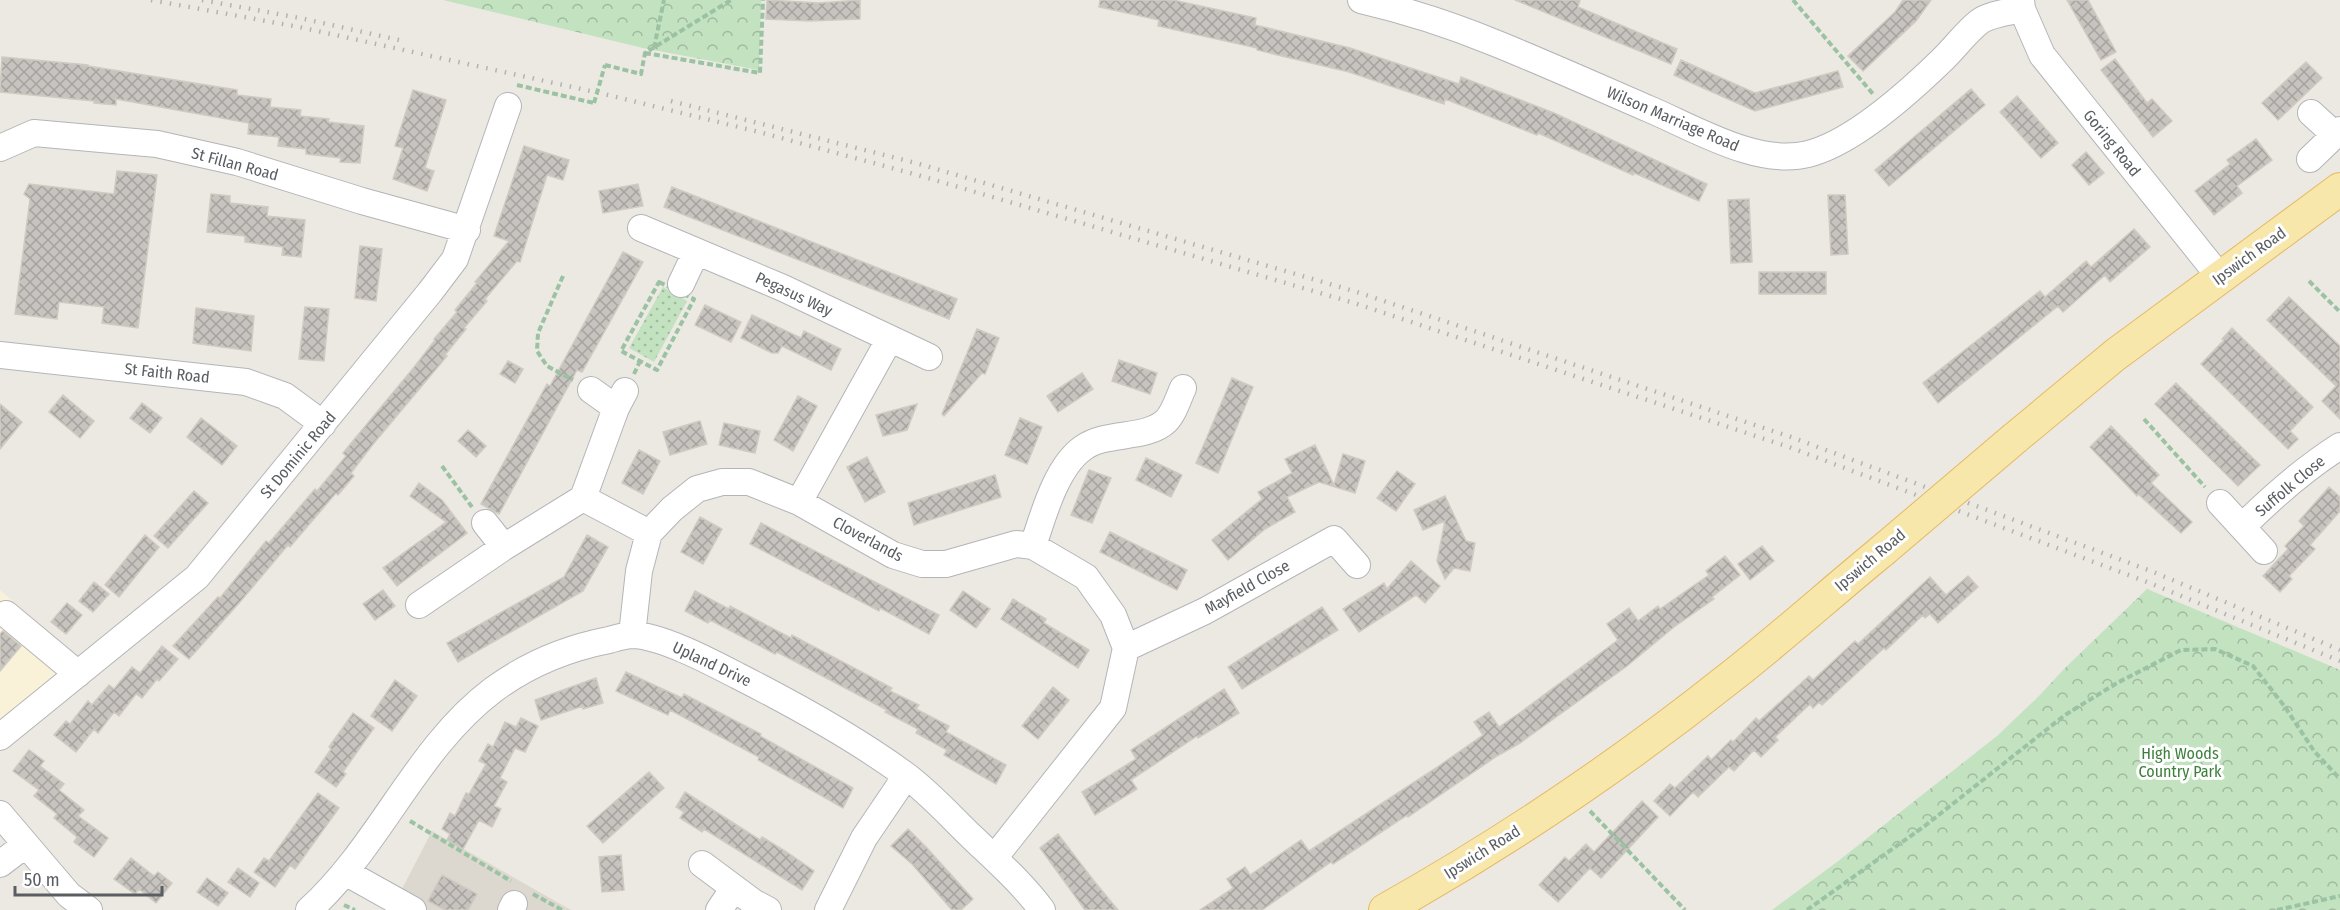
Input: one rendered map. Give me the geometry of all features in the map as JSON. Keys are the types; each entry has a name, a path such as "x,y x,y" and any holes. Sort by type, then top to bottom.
{"main road":[{"name":"Ipswich Road","path":"1385,910 1503,839 1608,769 1732,676 2115,355 2340,189"}],"street":[{"name":"Wilson Marriage Road","path":"1361,0 1381,4 1493,42 1682,123 1724,144 1761,154 1807,155 1857,132 1941,62 1980,21 2022,4"},
{"name":"Goring Road","path":"2022,4 2042,55 2220,278"},
{"name":"St Dominic Road","path":"0,737 197,577 323,424 455,259 467,230 508,106"},
{"path":"2310,159 2338,133 2311,113"},
{"name":"St Fillan Road","path":"0,148 34,133 157,144 237,162 362,201 467,230"},
{"name":"Pegasus Way","path":"641,228 783,288 928,357"},
{"path":"678,288 696,252"},
{"path":"799,501 890,340"},
{"name":"St Faith Road","path":"0,355 246,382 285,396 323,424"},
{"path":"994,858 1113,708 1126,648 1113,615 1086,577 1033,546 1048,502 1069,460 1084,447 1102,439 1153,429 1166,421 1183,388"},
{"path":"419,605 504,547 583,498 621,399 591,390"},
{"name":"Suffolk Close","path":"2242,527 2272,498 2317,461 2340,447"},
{"name":"Cloverlands","path":"632,635 639,571 649,533 672,509 696,489 722,482 749,482 799,501 893,555 922,564 946,564 1016,544 1033,546"},
{"path":"583,498 649,533"},
{"name":"Suffolk Close","path":"2220,503 2264,551"},
{"path":"485,524 504,547"},
{"name":"Mayfield Close","path":"1126,648 1205,611 1334,539 1357,565"},
{"path":"6,614 78,674"},
{"name":"Upland Drive","path":"309,910 345,872 425,762 463,716 492,691 518,672 552,657 587,644 632,635 670,644 716,664 832,726 906,776 994,858 1042,910"},
{"path":"828,910 864,838 906,776"},
{"path":"0,813 69,895 89,910"},
{"path":"0,864 25,844"},
{"path":"702,864 768,910"},
{"path":"345,872 413,910"},
{"path":"718,910 734,888"}],"path":[{"path":"654,48 664,0"},
{"path":"645,53 731,0"},
{"path":"645,53 760,73 763,0"},
{"path":"1793,0 1885,109"},
{"path":"508,106 515,84 594,103 604,65 641,74 645,53"},
{"path":"563,276 538,333 537,351 547,366 591,390"},
{"path":"2309,280 2340,312"},
{"path":"678,288 657,370 621,351 678,288"},
{"path":"2144,419 2220,503"},
{"path":"442,466 485,524"},
{"path":"1807,910 1926,825 2065,715 2117,683 2181,650 2215,649 2253,666 2285,707 2314,751 2340,779"},
{"path":"1585,806 1685,910"},
{"path":"392,808 519,898 562,910"},
{"path":"2277,910 2340,896"}],"shaded area":[{"path":"0,590 78,657 0,722"},
{"path":"432,831 571,910 391,910"}],"green space":[{"path":"443,0 761,0 759,70 643,48"},
{"path":"663,287 687,301 654,362 629,348"},
{"name":"High Woods Country Park","path":"2147,589 2340,670 2340,910 1772,910 1997,736"}],"building":[{"path":"767,0 819,3 860,0 860,19 809,21 766,19"},
{"path":"1100,0 1173,0 1256,18 1255,25 1350,48 1459,84 1461,77 1554,113 1707,184 1699,201 1538,133 1537,135 1445,99 1444,104 1349,72 1158,26 1159,20 1099,7"},
{"path":"1515,0 1580,0 1578,7 1677,49 1671,64"},
{"path":"1903,0 1931,0 1916,21 1863,71 1848,56 1895,12"},
{"path":"2067,0 2088,0 2116,52 2101,60"},
{"path":"2,57 88,65 237,90 237,95 271,99 270,107 301,110 300,116 364,126 360,163 340,162 341,158 306,154 306,149 278,146 279,137 248,134 249,123 116,99 116,105 0,92"},
{"path":"2115,59 2147,103 2152,99 2172,121 2153,137 2101,70"},
{"path":"1681,60 1755,93 1838,71 1843,87 1755,111 1674,75"},
{"path":"2306,62 2322,78 2278,120 2262,103"},
{"path":"1971,89 1985,105 1889,186 1875,170"},
{"path":"413,90 446,100 425,168 434,171 427,191 393,179 403,148 395,146"},
{"path":"2017,96 2058,143 2041,158 2000,112"},
{"path":"2256,139 2272,160 2237,186 2242,193 2214,215 2195,191 2230,164 2227,160"},
{"path":"524,146 569,160 563,180 547,175 520,262 517,261 485,299 487,301 464,328 466,329 445,355 447,356 351,473 354,476 338,495 336,493 290,547 288,545 189,659 173,646 218,597 220,598 266,541 269,543 315,489 317,491 346,456 343,453 415,366 457,312 455,310 477,283 475,282 509,241 494,236"},
{"path":"2086,152 2104,173 2089,185 2072,165"},
{"path":"117,171 157,175 138,328 102,323 104,307 59,302 57,319 15,314 30,199 24,194 29,184 114,194"},
{"path":"638,184 643,206 603,213 599,191"},
{"path":"672,187 957,299 949,319 664,207"},
{"path":"211,194 230,196 230,203 268,207 267,216 305,220 301,257 282,255 283,247 245,242 245,236 207,232"},
{"path":"1828,195 1845,195 1848,254 1831,255"},
{"path":"1749,199 1752,262 1731,263 1728,200"},
{"path":"2134,229 2150,247 2110,282 2105,275 2063,312 2058,306 1938,403 1923,383 2040,291 2045,297 2086,261 2091,267"},
{"path":"360,246 382,249 376,301 355,298"},
{"path":"623,252 643,262 582,372 577,370 499,514 481,504 547,384 550,386"},
{"path":"1759,272 1826,272 1826,294 1759,294"},
{"path":"2289,297 2340,346 2340,419 2322,401 2336,386 2267,320"},
{"path":"705,305 741,322 731,342 695,325"},
{"path":"305,307 329,309 324,361 299,359"},
{"path":"196,308 254,316 251,351 193,343"},
{"path":"752,315 801,338 804,331 841,349 831,370 782,346 778,353 772,353 741,338"},
{"path":"2232,328 2313,407 2290,431 2298,439 2288,449 2201,364"},
{"path":"977,329 999,338 985,374 982,373 944,416 942,414"},
{"path":"1119,360 1157,373 1150,394 1112,381"},
{"path":"508,361 523,369 515,383 500,374"},
{"path":"1082,373 1093,389 1058,412 1047,396"},
{"path":"1232,378 1253,387 1218,473 1196,463"},
{"path":"2176,383 2260,465 2238,486 2155,404"},
{"path":"63,395 94,421 80,438 49,412"},
{"path":"798,396 817,406 793,451 774,440"},
{"path":"142,403 162,418 150,433 130,418"},
{"path":"0,404 22,422 0,449"},
{"path":"917,404 907,430 883,436 876,415"},
{"path":"201,418 237,446 222,465 187,437"},
{"path":"1020,418 1042,427 1027,464 1005,455"},
{"path":"700,421 707,444 670,455 663,432"},
{"path":"724,423 760,431 755,453 719,445"},
{"path":"2111,426 2159,475 2151,483 2192,522 2181,533 2138,494 2137,496 2090,447"},
{"path":"468,430 486,446 476,457 458,441"},
{"path":"1315,445 1334,485 1343,454 1365,461 1355,493 1319,482 1287,497 1295,512 1265,529 1228,560 1212,540 1262,499 1258,492 1292,473 1285,459"},
{"path":"639,450 660,461 643,494 622,483"},
{"path":"867,457 885,492 865,502 847,467"},
{"path":"1146,458 1182,475 1171,497 1136,480"},
{"path":"1089,470 1111,478 1092,523 1071,515"},
{"path":"1397,471 1415,484 1396,511 1377,498"},
{"path":"995,475 1001,497 914,525 908,503"},
{"path":"419,483 442,500 467,533 397,586 383,568 446,522 410,496"},
{"path":"2329,487 2340,497 2340,511 2310,545 2315,549 2289,576 2292,579 2280,592 2263,576 2288,549 2285,546 2304,526 2299,521"},
{"path":"194,491 208,503 168,548 154,536"},
{"path":"1445,496 1466,541 1475,543 1470,571 1454,568 1445,579 1437,561 1445,521 1423,530 1414,510"},
{"path":"700,517 722,529 703,564 681,552"},
{"path":"761,523 939,615 929,634 880,608 879,611 750,544"},
{"path":"1110,532 1187,570 1177,590 1100,552"},
{"path":"145,535 159,547 119,597 105,585"},
{"path":"587,535 608,547 583,591 458,662 447,643 564,577"},
{"path":"1762,546 1774,561 1750,580 1738,564"},
{"path":"1725,556 1740,575 1712,597 1714,599 1674,627 1627,666 1520,743 1497,756 1408,817 1407,815 1333,864 1331,862 1262,910 1200,910 1233,888 1227,879 1245,867 1250,875 1301,840 1309,851 1436,768 1483,735 1474,722 1489,712 1499,727 1618,640 1607,624 1629,608 1638,621 1658,606 1660,609 1709,575 1706,571"},
{"path":"1411,561 1440,586 1425,603 1416,595 1359,632 1343,609 1384,583 1387,589"},
{"path":"1968,576 1978,587 1938,623 1930,614 1925,618 1923,615 1822,705 1819,702 1813,708 1810,704 1775,737 1778,740 1761,757 1754,750 1734,771 1729,767 1698,797 1693,792 1670,816 1654,801 1670,784 1675,788 1708,756 1711,760 1731,740 1733,742 1756,718 1759,721 1809,676 1813,680 1855,641 1858,644 1930,577 1946,595"},
{"path":"94,582 109,594 93,612 79,601"},
{"path":"383,590 395,606 375,620 363,604"},
{"path":"695,591 729,609 730,606 791,638 792,635 892,688 890,691 919,705 916,709 949,726 946,732 1006,765 996,784 944,755 947,750 916,733 918,729 885,712 887,710 777,652 775,654 710,620 708,623 685,611"},
{"path":"963,591 990,609 976,628 950,610"},
{"path":"1013,599 1046,619 1044,623 1089,650 1078,668 1001,619"},
{"path":"67,603 82,615 66,634 51,622"},
{"path":"1322,607 1338,630 1242,689 1228,667"},
{"path":"3,631 21,646 0,671 0,634"},
{"path":"162,646 178,659 159,681 157,679 142,698 136,694 119,716 114,712 98,733 94,729 76,752 54,735 66,721 70,724 88,701 92,705 109,685 114,689 132,667 140,673"},
{"path":"626,672 682,698 684,694 761,734 760,736 853,788 843,808 758,760 759,757 670,710 668,715 616,691"},
{"path":"596,678 603,703 583,709 583,706 541,720 535,700"},
{"path":"395,680 417,696 392,731 371,716"},
{"path":"1053,687 1069,700 1038,739 1022,726"},
{"path":"1224,689 1239,713 1198,738 1197,736 1131,780 1137,789 1095,815 1082,792 1136,759 1131,750"},
{"path":"353,713 374,728 343,772 346,774 336,787 315,772"},
{"path":"521,718 538,726 525,752 515,748 500,778 507,782 494,806 501,809 492,827 479,820 463,849 447,840 450,834 442,829 450,813 455,816 466,793 469,794 486,764 479,761 488,744 493,747 505,722 516,727"},
{"path":"29,750 44,761 40,766 64,784 59,790 84,810 78,816 108,838 94,857 74,842 77,837 54,818 57,814 34,796 39,790 13,771"},
{"path":"649,772 664,788 603,843 587,826"},
{"path":"685,792 760,840 762,837 785,851 814,871 802,890 704,829 702,832 680,818 684,812 676,807"},
{"path":"318,793 339,808 295,869 290,865 275,887 254,872 264,858 269,861"},
{"path":"1642,801 1658,817 1601,878 1590,868 1558,902 1539,885 1565,857 1569,861 1586,844 1594,852"},
{"path":"908,829 973,899 961,910 952,910 912,864 891,846"},
{"path":"1058,834 1118,910 1085,910 1040,848"},
{"path":"621,855 624,890 602,892 599,857"},
{"path":"131,858 154,876 158,872 172,883 156,903 139,889 135,894 114,879"},
{"path":"238,868 259,883 250,897 228,882"},
{"path":"442,875 477,894 468,910 445,910 428,901"},
{"path":"207,878 228,893 218,906 197,892"}],"railway":[{"path":"151,0 299,27 604,94 759,132 914,174 1354,303 1789,447 2147,582 2340,661"},
{"path":"202,0 300,18 399,40"},
{"path":"671,101 916,163 1357,292 1791,437 2151,571 2340,650"}]}
